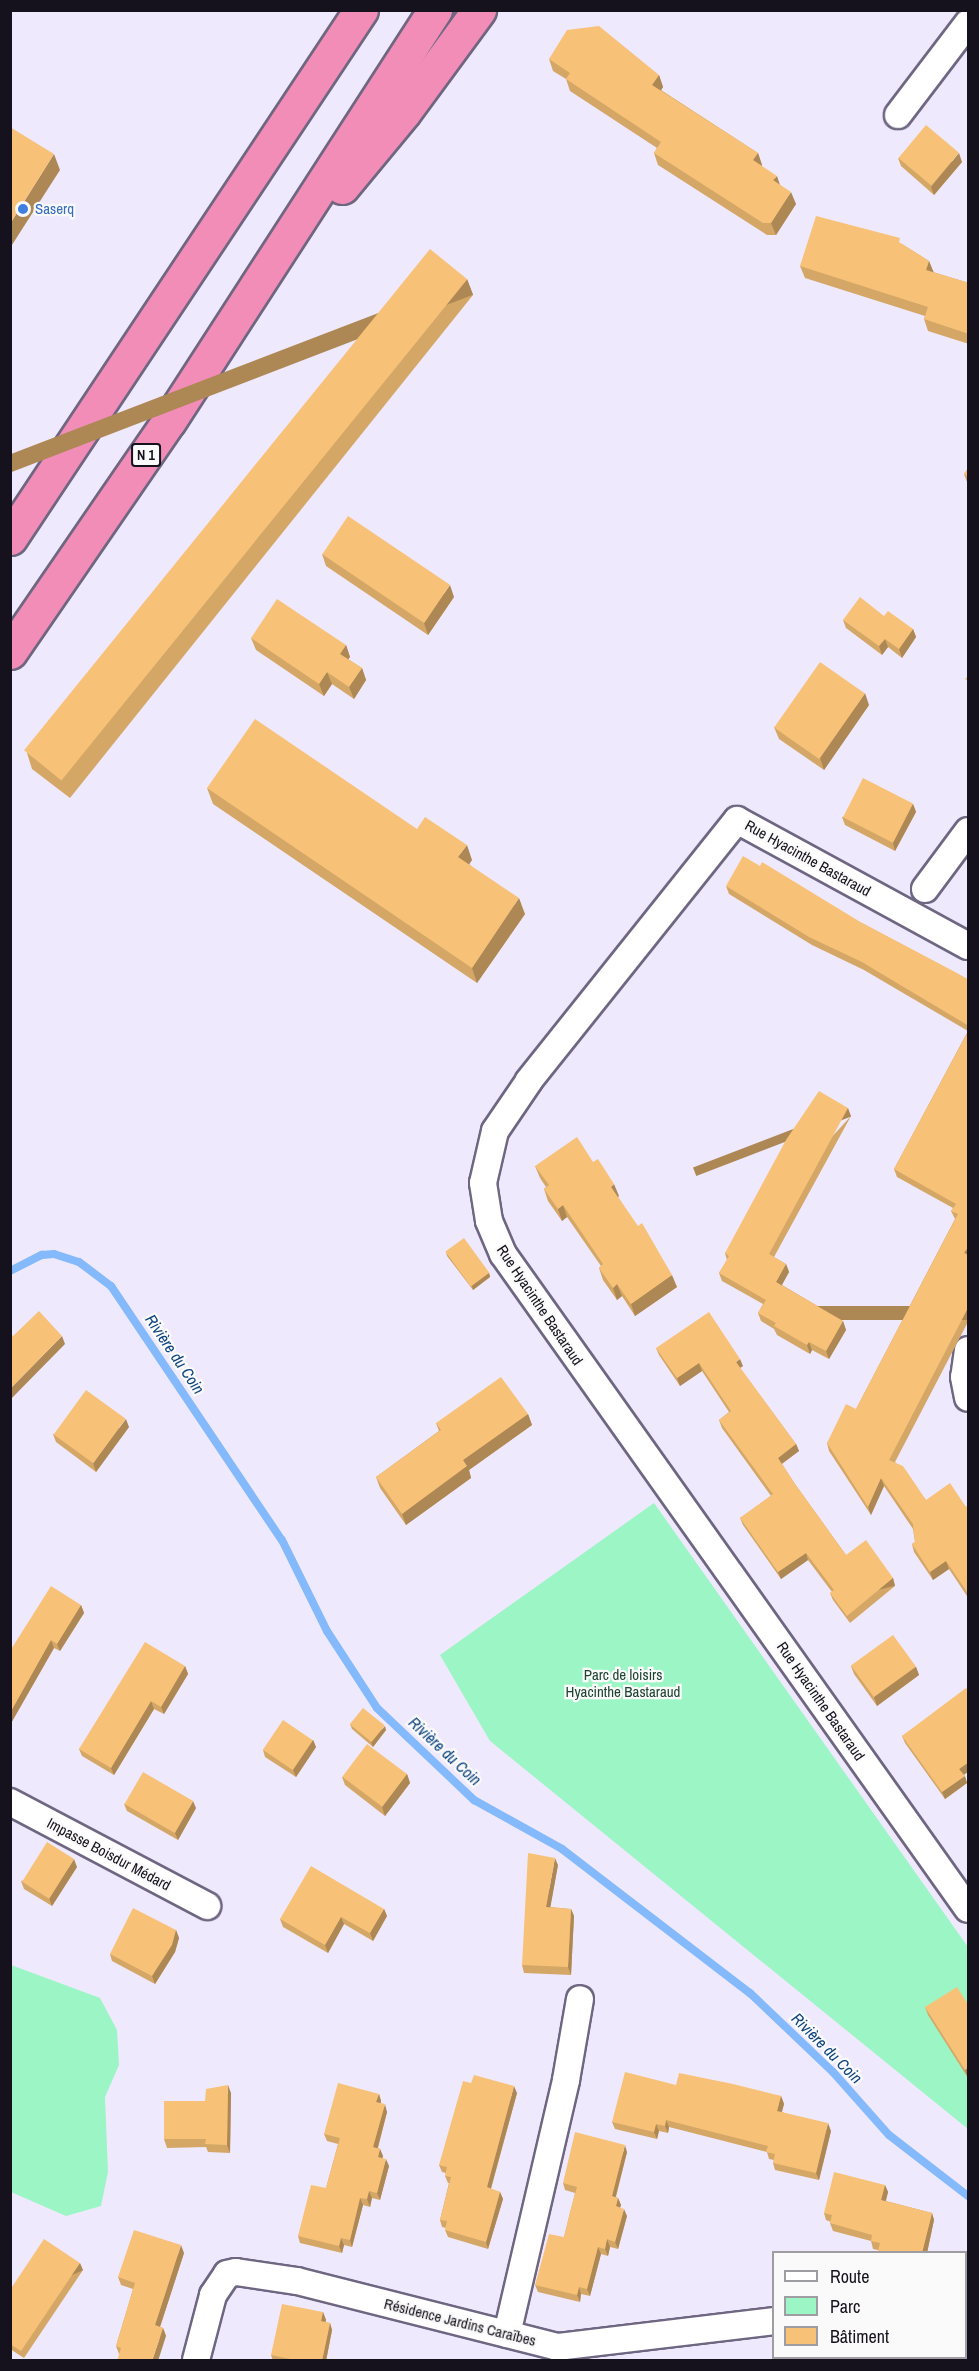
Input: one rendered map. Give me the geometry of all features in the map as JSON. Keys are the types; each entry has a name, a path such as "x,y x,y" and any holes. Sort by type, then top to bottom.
{"highway":[{"name":"N 1","path":"10,652 276,256 435,10"},
{"path":"276,256 340,190 397,121 479,10"},
{"path":"10,538 357,15"}],"street":[{"path":"898,114 969,23"},
{"name":"Rue Hyacinthe Bastaraud","path":"969,946 737,820 529,1081 495,1131 483,1183 489,1221 503,1254 969,1909"},
{"path":"925,889 969,831"},
{"path":"969,1350 964,1377 969,1398"},
{"name":"Impasse Boisdur Médard","path":"10,1802 207,1906"},
{"path":"507,2334 566,2080 580,1999"},
{"name":"Résidence Jardins Caraïbes","path":"196,2361 213,2295 227,2274 256,2272 557,2347 772,2321"}],"green space":[{"name":"Parc de loisirs Hyacinthe Bastaraud","path":"654,1503 968,1947 968,2129 490,1741 440,1655"},
{"path":"11,1965 100,1998 117,2030 119,2065 105,2097 108,2172 101,2206 66,2216 11,2192"}],"building":[{"path":"599,26 659,75 652,85 758,153 753,160 777,176 773,180 791,192 771,223 763,223 654,153 661,142 566,79 570,73 549,59 567,30"},
{"path":"926,125 959,153 931,186 898,158"},
{"path":"10,127 54,154 10,224"},
{"path":"816,216 900,238 899,242 929,261 926,270 969,283 969,334 924,319 928,307 800,266"},
{"path":"430,249 467,279 61,780 24,750"},
{"path":"969,467 969,477 964,474"},
{"path":"348,516 450,585 424,623 322,554"},
{"path":"860,597 884,616 888,611 913,629 899,649 885,639 879,646 843,620"},
{"path":"277,599 346,645 340,654 362,668 349,687 327,672 319,684 251,638"},
{"path":"820,662 865,694 819,759 774,728"},
{"path":"255,719 417,829 425,817 467,845 458,857 519,898 472,968 207,788"},
{"path":"863,778 913,803 893,843 843,817"},
{"path":"743,856 760,866 762,862 862,923 969,980 969,1026 862,962 809,937 726,886"},
{"path":"969,1030 969,1246 964,1253 969,1255 969,1306 889,1460 903,1466 926,1500 950,1483 966,1507 969,1505 969,1595 946,1561 930,1572 912,1544 915,1542 913,1524 881,1478 868,1507 827,1443 846,1404 856,1409 958,1214 951,1211 956,1204 894,1169"},
{"path":"819,1091 848,1108 769,1254 786,1264 776,1282 843,1321 826,1351 809,1342 807,1345 774,1326 776,1323 758,1313 766,1300 719,1273 729,1256 725,1253 786,1140"},
{"path":"577,1137 593,1162 598,1159 614,1184 611,1187 638,1226 642,1223 672,1275 631,1304 617,1284 613,1288 599,1268 603,1264 563,1205 558,1209 544,1189 549,1185 535,1166"},
{"path":"464,1238 489,1273 471,1286 445,1252"},
{"path":"39,1311 62,1336 10,1389 10,1334 13,1336"},
{"path":"709,1312 740,1359 736,1362 796,1444 778,1458 795,1484 846,1555 866,1540 893,1578 847,1616 830,1593 834,1590 806,1553 778,1572 740,1518 773,1494 719,1420 731,1411 699,1363 677,1378 656,1348"},
{"path":"501,1377 528,1414 463,1460 467,1466 402,1514 376,1477 441,1430 436,1423"},
{"path":"86,1390 126,1419 93,1463 54,1434"},
{"path":"51,1586 81,1605 57,1644 51,1640 10,1713 10,1651"},
{"path":"893,1635 916,1667 874,1697 851,1666"},
{"path":"145,1642 185,1666 161,1707 151,1701 111,1768 79,1749"},
{"path":"966,1688 969,1692 969,1762 959,1769 965,1776 942,1792 902,1736"},
{"path":"363,1708 385,1726 372,1742 350,1724"},
{"path":"283,1720 313,1740 293,1770 263,1750"},
{"path":"367,1744 407,1774 382,1807 342,1777"},
{"path":"143,1772 193,1801 175,1833 124,1804"},
{"path":"47,1842 74,1859 49,1899 22,1882"},
{"path":"528,1853 555,1858 546,1907 571,1909 568,1967 522,1965"},
{"path":"311,1866 384,1909 370,1933 341,1917 325,1945 280,1919"},
{"path":"133,1908 176,1930 172,1945 152,1976 110,1954"},
{"path":"957,1987 969,2006 969,2067 965,2070 925,2007"},
{"path":"625,2072 676,2085 679,2073 781,2096 777,2111 828,2123 816,2173 773,2163 775,2154 766,2152 768,2146 666,2120 665,2126 656,2124 654,2132 612,2122"},
{"path":"474,2075 514,2086 487,2187 500,2192 486,2242 445,2230 447,2221 440,2220 451,2177 445,2176 447,2167 439,2165 463,2081 471,2083"},
{"path":"338,2083 379,2094 376,2102 385,2104 373,2147 380,2149 378,2157 386,2159 377,2193 369,2191 367,2199 360,2198 350,2240 341,2238 339,2246 298,2236 311,2185 326,2188 340,2138 324,2134"},
{"path":"228,2085 227,2145 205,2144 206,2139 164,2139 164,2101 205,2101 206,2089"},
{"path":"575,2132 625,2145 612,2196 618,2198 616,2206 624,2209 615,2242 607,2239 605,2249 598,2247 587,2289 579,2287 577,2295 535,2285 549,2234 564,2237 577,2187 563,2183"},
{"path":"834,2172 885,2185 881,2200 932,2213 922,2251 878,2251 880,2243 871,2241 872,2235 830,2223 832,2215 824,2213"},
{"path":"134,2230 181,2245 155,2325 163,2328 152,2361 117,2361 121,2348 116,2346 135,2283 118,2277"},
{"path":"44,2239 80,2263 21,2351 10,2344 10,2290"},
{"path":"282,2304 323,2312 321,2321 330,2323 322,2361 290,2361 290,2359 271,2355"}],"waterway":[{"name":"Rivière du Coin","path":"10,1271 42,1255 54,1254 79,1262 111,1286 282,1540 327,1631 377,1708 474,1800 562,1849 750,1993 833,2072 889,2135 968,2196"}],"place":[{"name":"Saserq","path":"23,209"}]}
